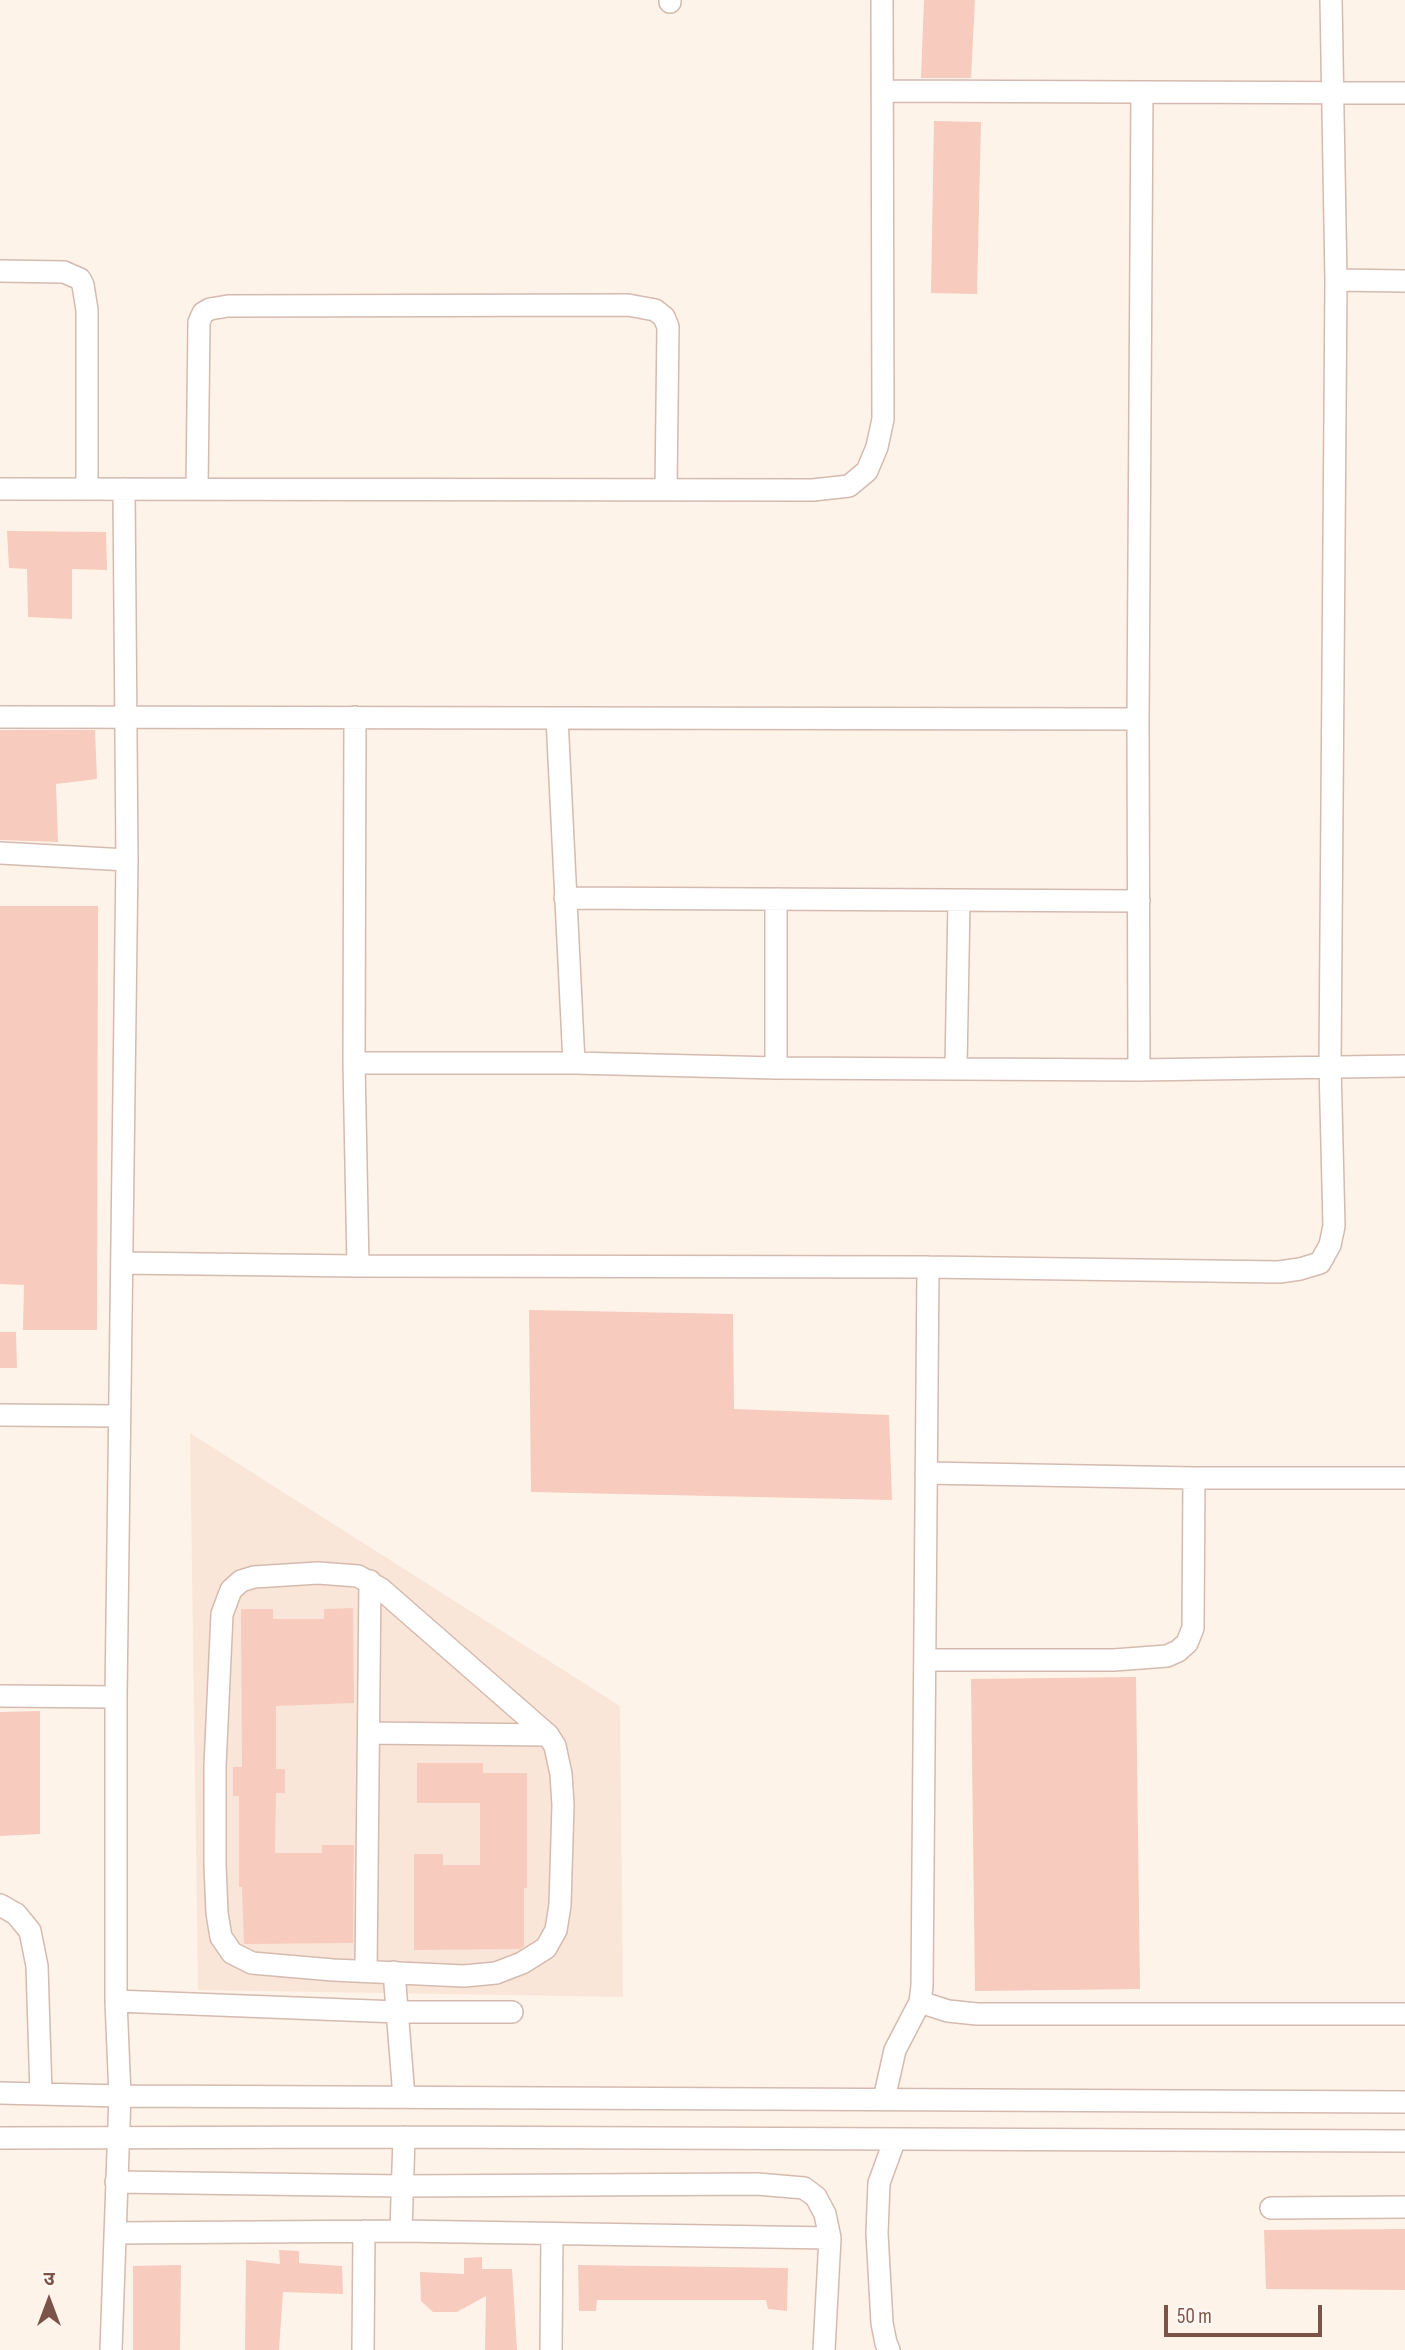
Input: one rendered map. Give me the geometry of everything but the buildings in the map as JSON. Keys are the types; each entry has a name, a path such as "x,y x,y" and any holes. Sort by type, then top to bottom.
{"street":[{"path":"0,489 813,490 849,486 867,471 877,447 883,419 882,0"},
{"path":"122,1263 928,1267 1279,1272 1320,1263 1330,1245 1334,1226 1330,1065 1336,281 1331,0"},
{"path":"883,90 1405,93"},
{"path":"1139,1070 1142,93"},
{"path":"0,271 64,272 80,279 83,285 87,310 87,489"},
{"path":"1336,281 1405,281"},
{"path":"197,488 198,331 203,313 210,309 228,306 628,305 655,310 664,317 668,327 666,489"},
{"path":"111,2350 120,2096 116,2001 116,1697 127,860 124,489"},
{"path":"355,717 354,1063 358,1266"},
{"path":"0,718 1138,719"},
{"path":"557,718 574,1063"},
{"path":"0,853 127,860"},
{"path":"565,898 1139,901"},
{"path":"776,899 776,1068"},
{"path":"956,1067 959,901"},
{"path":"354,1063 1139,1070 1330,1065 1405,1066"},
{"path":"884,2099 895,2050 920,2002 922,1986 928,1267"},
{"path":"0,1415 119,1416"},
{"path":"926,1473 1194,1478 1405,1478"},
{"path":"925,1660 1114,1660 1167,1656 1178,1651 1187,1643 1194,1628 1194,1478"},
{"path":"346,1574 370,1581 548,1735 559,1758 564,1805 560,1905 556,1930 546,1948 522,1963 496,1973 464,1976 252,1963 232,1953 222,1937 218,1913 215,1766 222,1614 231,1590 242,1581 267,1576 346,1574"},
{"path":"366,1971 370,1581"},
{"path":"0,1696 116,1697"},
{"path":"369,1733 548,1735"},
{"path":"0,1905 16,1914 30,1931 37,1966 41,2093"},
{"path":"394,1972 404,2097"},
{"path":"116,2001 398,2012 512,2012"},
{"path":"920,2002 948,2011 977,2014 1405,2014"},
{"path":"0,2094 1405,2102"},
{"path":"401,2231 404,2137"},
{"path":"0,2138 1405,2141"},
{"path":"889,2350 883,2323 877,2233 881,2171 895,2139"},
{"path":"117,2182 403,2186 789,2185 804,2188 816,2197 825,2214 830,2238 824,2350"},
{"path":"1271,2208 1405,2207"},
{"path":"363,2350 364,2231"},
{"path":"115,2233 401,2231 830,2238"},
{"path":"551,2350 552,2234"}],"shaded area":[{"path":"190,1433 620,1706 623,1997 198,1990"}]}
